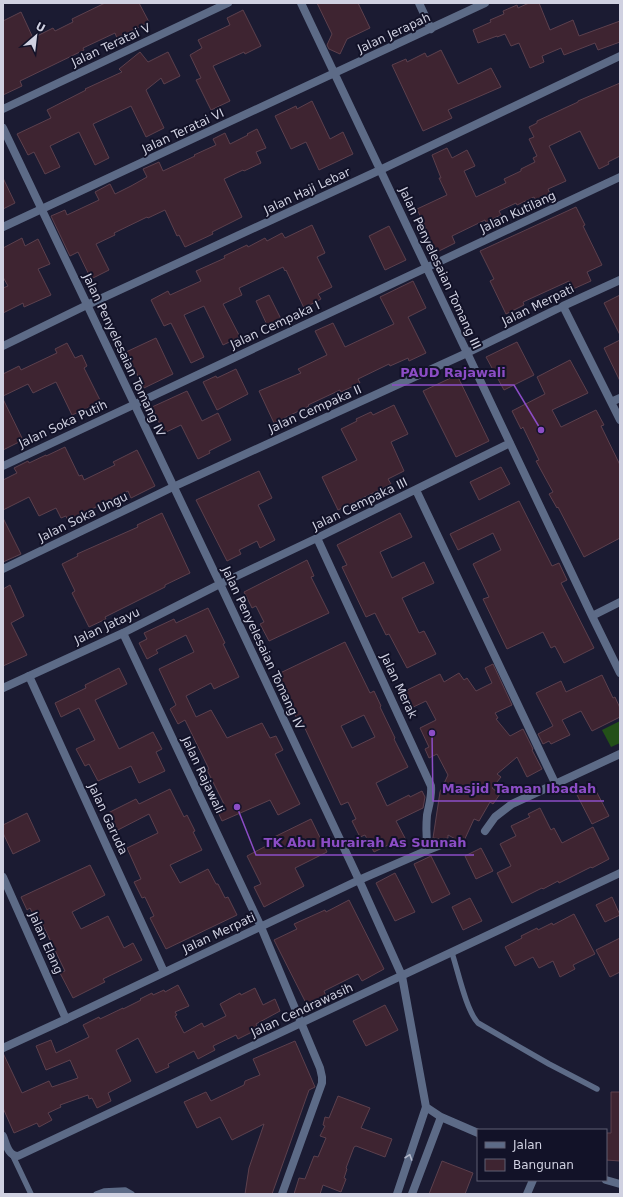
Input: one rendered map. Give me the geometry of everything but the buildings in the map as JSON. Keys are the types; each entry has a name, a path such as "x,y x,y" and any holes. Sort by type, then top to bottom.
{"street":[{"name":"Jalan Teratai V","path":"3,109 228,3"},
{"name":"Jalan Penyelesaian Tomang III","path":"300,3 620,673"},
{"path":"419,3 431,29"},
{"name":"Jalan Jerapah","path":"334,74 485,3"},
{"name":"Jalan Haji Lebar","path":"3,346 87,305 380,170 620,56"},
{"name":"Jalan Teratai VI","path":"3,227 334,74"},
{"name":"Jalan Penyelesaian Tomang IV","path":"3,128 220,584 359,880 402,976 426,1107 397,1194"},
{"name":"Jalan Kutilang","path":"427,268 620,177"},
{"name":"Jalan Cempaka I","path":"134,404 427,268"},
{"name":"Jalan Merpati","path":"467,353 620,280"},
{"path":"563,306 620,420"},
{"name":"Jalan Cempaka II","path":"173,487 467,353"},
{"path":"611,402 620,398"},
{"name":"Jalan Soka Putih","path":"3,466 134,404"},
{"name":"Jalan Cempaka III","path":"220,584 510,443"},
{"name":"Jalan Soka Ungu","path":"3,569 173,487"},
{"path":"416,490 555,783"},
{"name":"Jalan Merak","path":"317,538 431,786 432,792 426,828 428,850"},
{"name":"Jalan Jatayu","path":"3,688 122,633 220,584"},
{"path":"592,616 620,602"},
{"name":"Jalan Rajawali","path":"122,633 261,927 320,1068 322,1083 282,1194"},
{"name":"Jalan Garuda","path":"29,676 164,972"},
{"path":"485,832 495,817 512,804 620,754"},
{"name":"Jalan Merpati","path":"3,1048 359,880 446,843"},
{"name":"Jalan Cendrawasih","path":"12,1154 18,1156 620,873"},
{"name":"Jalan Elang","path":"3,877 66,1018"},
{"path":"426,1107 441,1117 477,1133"},
{"path":"412,1194 441,1117"},
{"path":"3,1136 12,1154"},
{"path":"607,1180 620,1184"},
{"path":"527,1194 533,1181"}],"lane":[{"path":"452,953 469,1008 473,1017 478,1023 549,1064 597,1089"},
{"path":"12,1154 30,1194"},
{"path":"96,1194 104,1191 126,1190 132,1194"}],"green space":[{"path":"620,721 620,743 611,747 602,730"}],"place":[{"name":"PAUD Rajawali","path":"541,430"},
{"name":"Masjid Taman Ibadah","path":"432,733"},
{"name":"TK Abu Hurairah As Sunnah","path":"237,807"}]}
